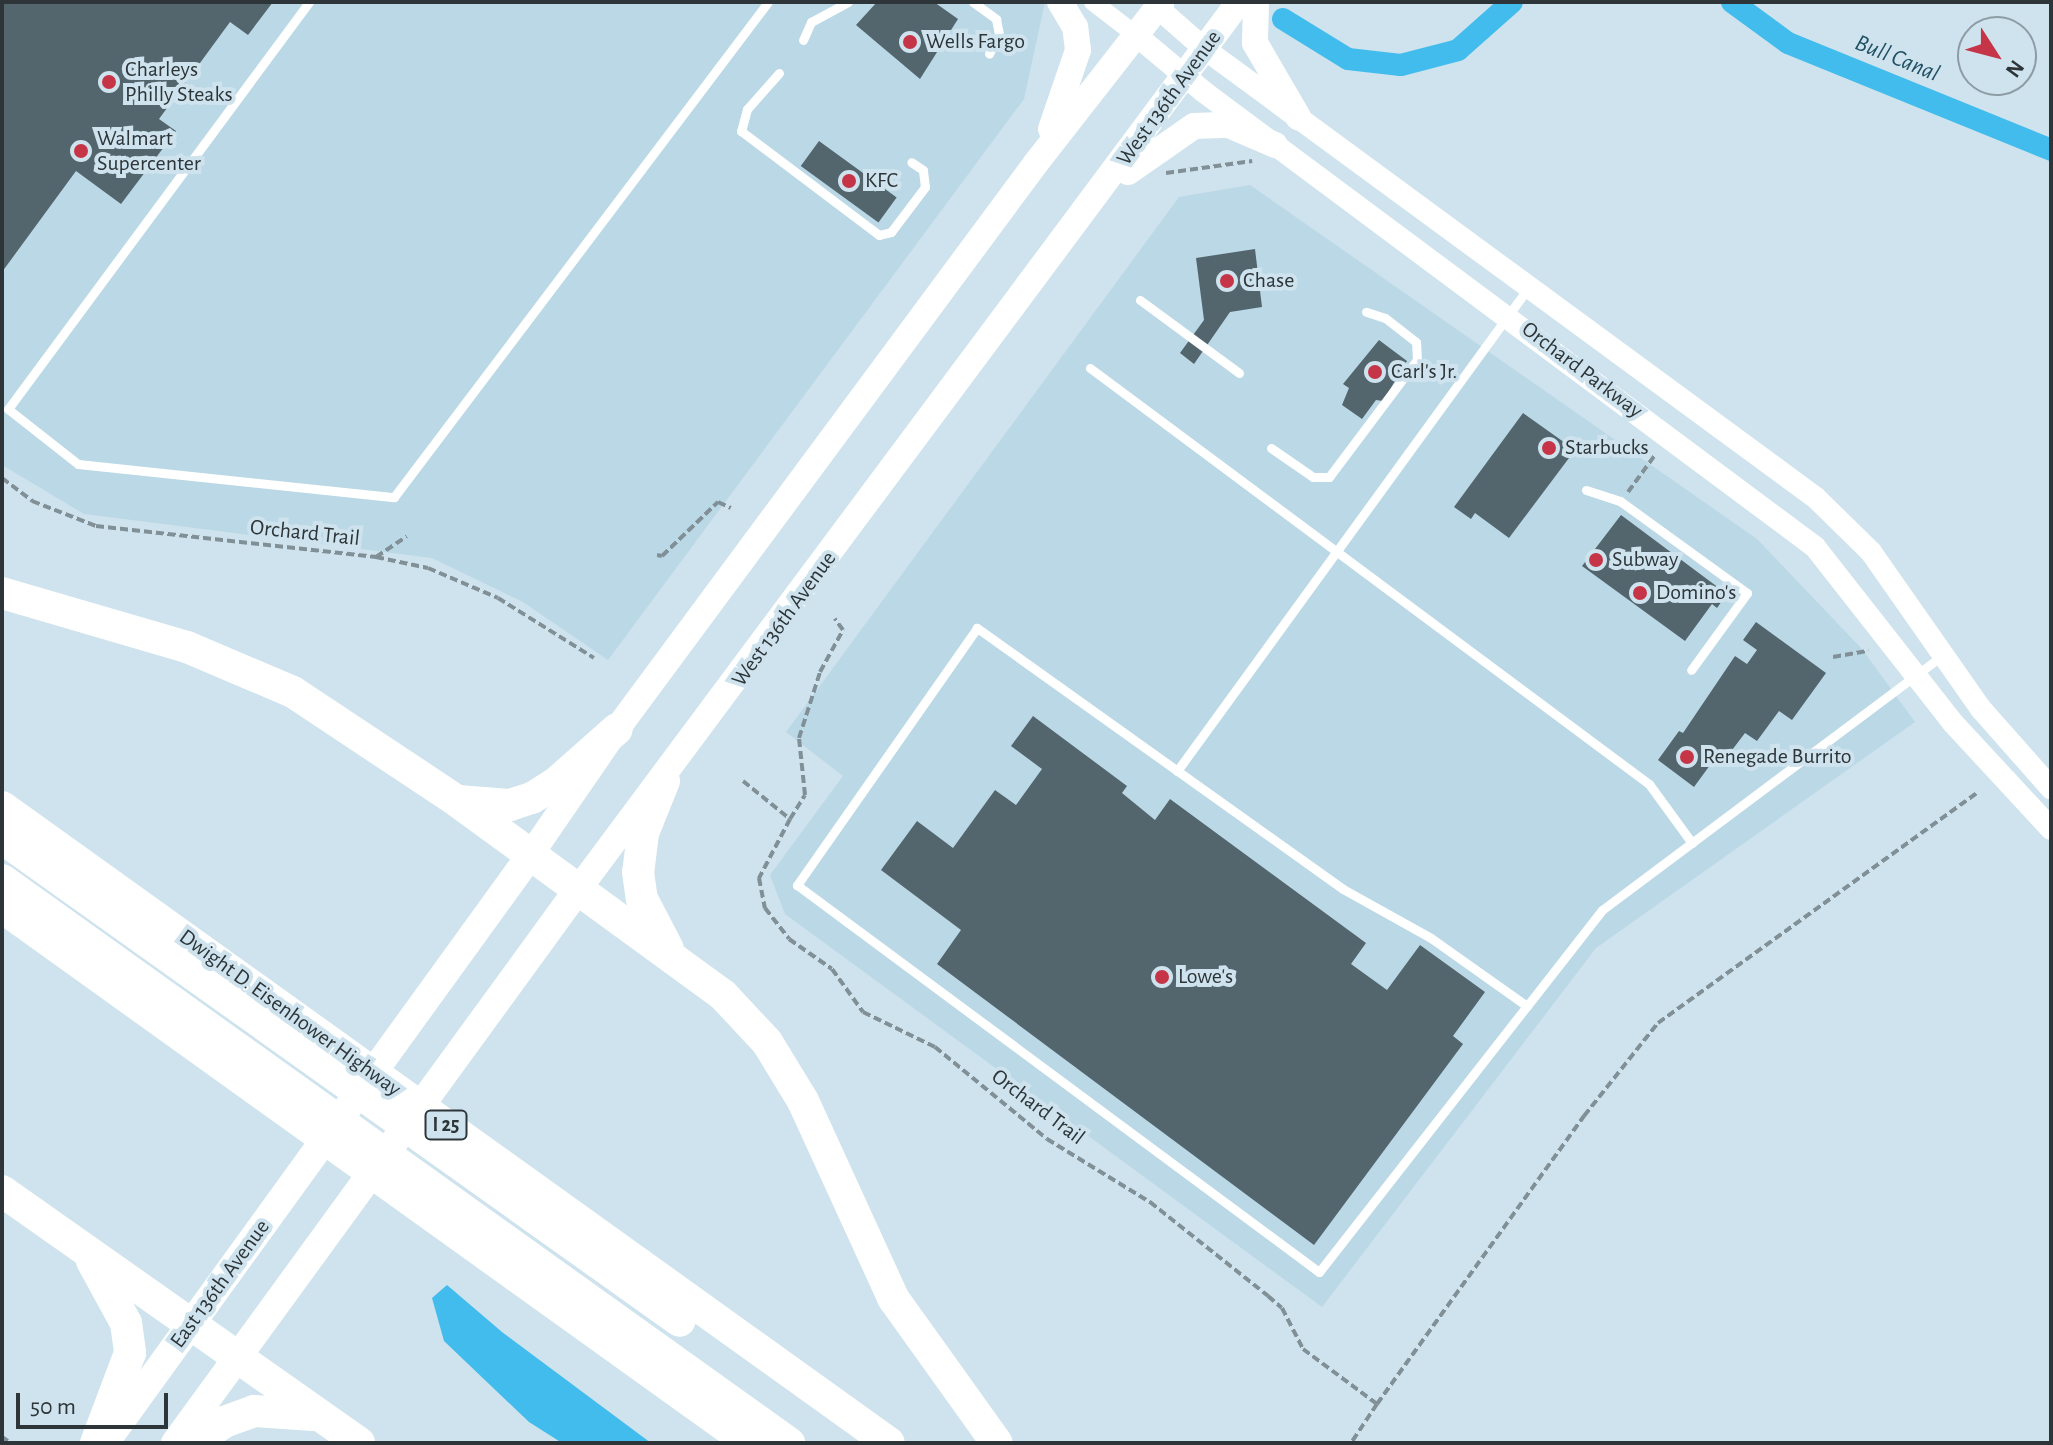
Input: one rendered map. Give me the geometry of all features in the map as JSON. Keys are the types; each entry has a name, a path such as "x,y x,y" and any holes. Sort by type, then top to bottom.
{"highway":[{"path":"2,593 243,668 342,722 457,801 529,857 671,955 723,995 767,1042 803,1101 893,1298 997,1443"},
{"path":"457,801 510,805 532,798 565,776 617,729"},
{"path":"664,781 643,833 638,881 644,906 671,955"},
{"name":"Dwight D. Eisenhower Highway","path":"2,807 889,1443"},
{"path":"2,838 852,1443"},
{"path":"2,880 789,1443"},
{"path":"2,907 749,1443"},
{"path":"2,1191 88,1255 359,1443"},
{"path":"88,1255 126,1323 130,1353 96,1443"},
{"path":"194,1443 224,1422 254,1411 320,1416"}],"main road":[{"path":"1036,163 1076,64 1075,27 1060,2"},
{"name":"West 136th Avenue","path":"238,1359 479,1032 577,891 664,781 1239,2"},
{"path":"1256,2 1255,43 1298,117"},
{"path":"529,857 617,729 1036,163 1137,36 1157,4"},
{"path":"1092,203 1170,138 1194,126 1229,125 1270,152"},
{"name":"East 136th Avenue","path":"105,1443 432,996 529,857"},
{"path":"175,1443 238,1359"}],"street":[{"name":"Orchard Parkway","path":"1093,2 1186,77 1270,152 1508,315 1815,547 1998,777 2051,829"},
{"name":"Orchard Parkway","path":"1157,4 1206,50 1816,498 1871,552 2006,741 2051,788"}],"lane":[{"path":"309,2 8,409 78,464 394,497 768,2"},
{"path":"803,40 811,22 848,2"},
{"path":"973,2 996,19 999,34 989,54"},
{"path":"779,73 747,109 741,131 879,235 891,232 925,187 923,170 911,162"},
{"path":"1177,771 1529,286"},
{"path":"1140,300 1239,373"},
{"path":"1271,448 1313,477 1329,477 1417,360 1416,342 1385,318 1366,312"},
{"path":"1090,368 1649,784 1692,843"},
{"path":"1586,490 1620,501 1747,593 1691,670"},
{"path":"1527,1006 1431,938 1343,889 977,628 797,885 1319,1272 1527,1006 1602,910 1945,654"}],"path":[{"path":"1155,174 1270,152"},
{"path":"1625,495 1655,455"},
{"name":"Orchard Trail","path":"2,478 53,512 96,526 376,557 464,581 594,658"},
{"path":"657,555 662,556 718,502 731,508"},
{"path":"376,557 407,536"},
{"name":"Orchard Trail","path":"835,619 843,630 820,672 799,738 805,795 759,878 765,908 789,939 832,969 863,1012 935,1047 1047,1139 1150,1202 1282,1308 1303,1349 1377,1404"},
{"path":"1833,657 1868,651"},
{"path":"743,781 790,819"},
{"path":"1351,1443 1584,1116 1658,1023 1978,792"},
{"path":"2,1437 8,1441"}],"shaded area":[{"path":"2,2 1045,2 1024,99 608,660 523,602 432,558 84,514 2,465"},
{"path":"1250,185 1757,539 1862,649 1915,722 1596,948 1322,1307 785,914 770,875 843,776 786,732 1179,197"}],"water":[{"path":"447,1285 502,1332 651,1443 562,1443 529,1422 444,1341 432,1298"}],"building":[{"name":"Walmart Supercenter","path":"2,2 273,2 248,35 230,22 159,119 176,131 121,204 76,171 2,272"},
{"name":"Wells Fargo","path":"877,2 934,2 958,19 920,79 856,25"},
{"name":"KFC","path":"819,141 897,197 878,223 801,166"},
{"path":"1255,249 1262,307 1230,312 1194,364 1180,353 1204,320 1196,258"},
{"name":"Carl's Jr.","path":"1379,340 1407,361 1383,401 1376,400 1362,419 1342,405 1349,388 1343,384"},
{"path":"1523,413 1575,450 1509,538 1475,513 1471,519 1454,507"},
{"path":"1621,515 1727,594 1717,608 1712,604 1685,641 1582,566"},
{"path":"1756,622 1826,673 1792,720 1779,711 1757,741 1745,733 1723,762 1716,757 1694,787 1658,760 1679,731 1683,733 1735,656 1747,664 1757,650 1743,640"},
{"name":"Lowe's","path":"1033,716 1127,786 1122,793 1155,820 1170,799 1366,943 1351,964 1387,990 1420,945 1485,992 1453,1036 1463,1044 1314,1245 937,964 961,930 881,870 917,821 953,848 995,790 1016,805 1042,769 1011,746"}],"waterway":[{"name":"Bull Canal","path":"1283,19 1348,59 1401,65 1458,50 1512,2"},
{"name":"Bull Canal","path":"1732,2 1788,43 2051,150"}],"place":[{"name":"Wells Fargo","path":"910,42"},
{"name":"Charleys Philly Steaks","path":"109,82"},
{"name":"Walmart Supercenter","path":"81,151"},
{"name":"KFC","path":"849,181"},
{"name":"Chase","path":"1227,281"},
{"name":"Carl's Jr.","path":"1375,372"},
{"name":"Starbucks","path":"1549,448"},
{"name":"Subway","path":"1596,560"},
{"name":"Domino's","path":"1640,593"},
{"name":"Renegade Burrito","path":"1687,757"},
{"name":"Lowe's","path":"1162,977"}]}
